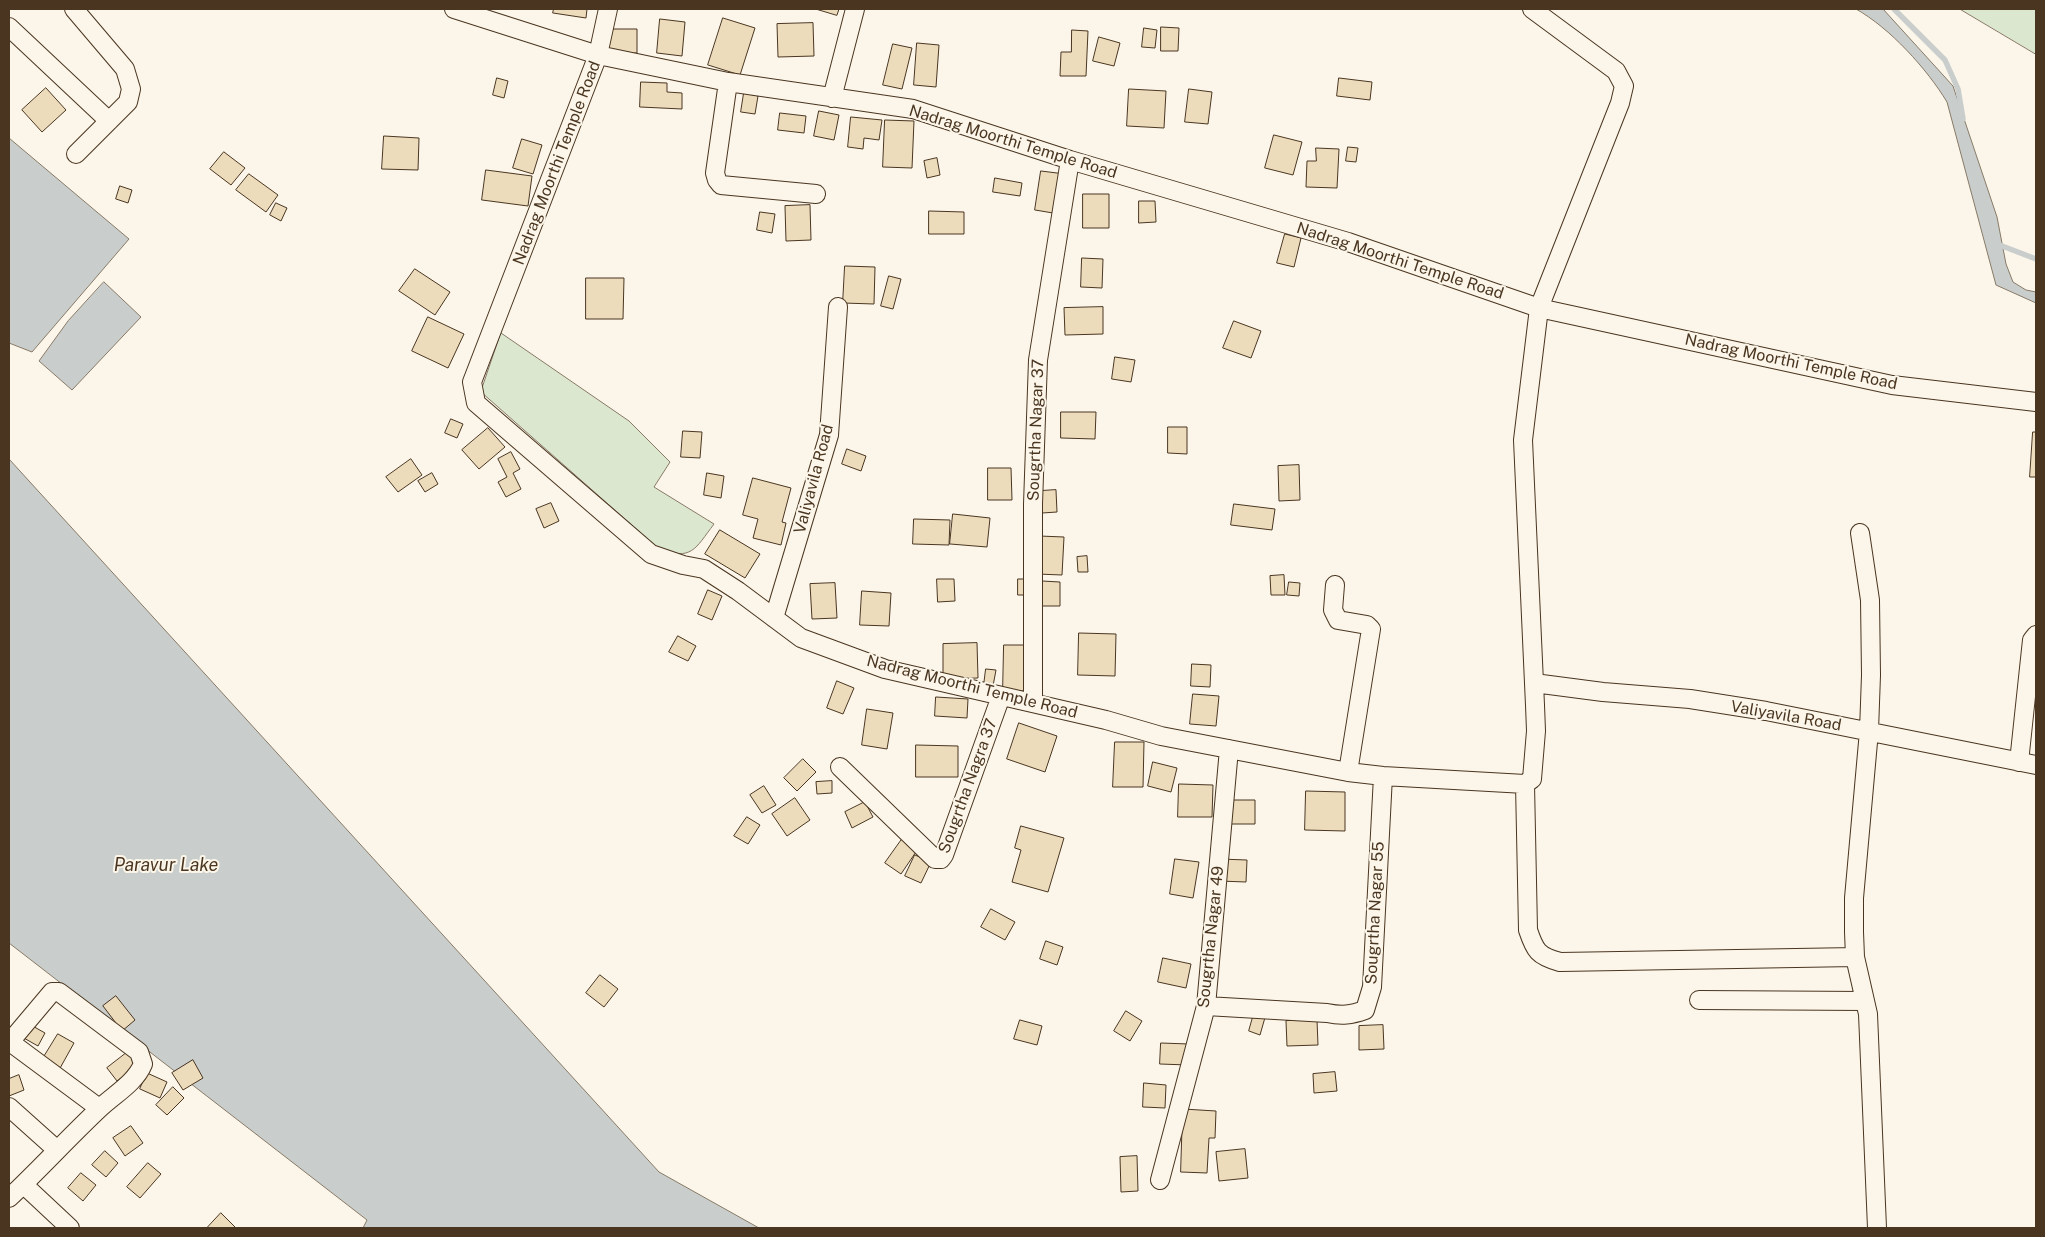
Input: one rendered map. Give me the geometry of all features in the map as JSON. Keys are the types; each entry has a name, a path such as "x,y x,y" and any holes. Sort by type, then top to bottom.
{"street":[{"path":"74,9 125,69 131,89 128,102 76,154"},
{"path":"454,9 598,55 608,9"},
{"path":"832,98 855,9"},
{"path":"1532,9 1616,71 1624,86 1620,103 1539,308 1523,440 1536,730 1532,779 1525,784 1528,930 1534,949 1545,958 1560,962 1855,957"},
{"path":"9,27 109,121"},
{"name":"Nadrag Moorthi Temple Road","path":"1525,784 1382,776 1348,772 1161,736 1034,702 885,669 801,638 704,569 682,565 651,554 476,403 472,382 598,55 728,82 913,109 1070,160 1348,242 1539,308 1892,385 2036,402"},
{"path":"728,82 715,173 717,180 722,185 816,194"},
{"name":"Sougrtha Nagar 37","path":"1034,702 1033,504 1038,360 1070,160"},
{"name":"Valiyavila Road","path":"774,618 829,435 838,307"},
{"path":"1860,533 1870,608 1871,675 1869,731 1854,898 1855,957 1868,1014 1876,1228"},
{"path":"1335,585 1333,610 1338,620 1367,624 1371,629 1348,772"},
{"path":"2019,762 2032,640 2036,635"},
{"name":"Valiyavila Road","path":"1534,683 1603,692 1690,699 1766,711 2036,765"},
{"name":"Sougrtha Nagra 37","path":"840,768 936,859 941,859 1001,696"},
{"name":"Sougrtha Nagar 49","path":"1160,1180 1206,1006 1228,749"},
{"name":"Sougrtha Nagar 55","path":"1206,1006 1327,1013 1337,1016 1349,1016 1365,1010 1372,987 1382,776"},
{"path":"70,1228 13,1193 99,1108 132,1080 140,1072 144,1064 139,1052 69,999 58,992 52,992 9,1043 99,1108"},
{"path":"1699,1000 1865,1001"},
{"path":"9,1107 57,1150"}],"green space":[{"path":"1960,9 2036,9 2036,54"},
{"path":"501,333 629,421 670,462 654,487 714,524 697,546 686,553 679,554 659,549 481,392"}],"water":[{"path":"1856,9 1883,9 1953,86 1997,217 2006,264 2013,282 2026,290 2036,292 2036,303 1996,285 1947,102 1929,76 1907,50 1882,27"},
{"path":"9,138 129,239 32,352 9,343"},
{"path":"104,282 141,317 72,390 39,361 68,321"},
{"name":"Paravur Lake","path":"9,459 659,1172 759,1228 363,1228 367,1220 9,943"}],"building":[{"path":"554,9 587,9 586,18 553,13"},
{"path":"816,9 839,9 837,15"},
{"path":"723,18 755,28 740,75 708,65"},
{"path":"660,19 685,22 682,56 657,53"},
{"path":"813,23 814,56 778,57 777,24"},
{"path":"1161,27 1179,28 1178,51 1161,51"},
{"path":"1144,28 1157,30 1155,48 1142,47"},
{"path":"609,29 637,29 637,53 609,54"},
{"path":"1072,30 1088,31 1086,76 1060,76 1061,52 1071,52"},
{"path":"1099,37 1120,43 1114,66 1093,61"},
{"path":"917,43 939,45 936,87 914,85"},
{"path":"893,44 912,48 902,89 883,85"},
{"path":"497,78 508,81 504,98 493,95"},
{"path":"1339,78 1372,82 1370,100 1337,96"},
{"path":"641,82 667,83 667,92 682,93 682,109 640,107"},
{"path":"46,88 66,110 42,132 22,110"},
{"path":"1129,89 1166,91 1164,128 1127,126"},
{"path":"1189,89 1212,92 1208,124 1185,122"},
{"path":"744,93 758,96 755,114 741,112"},
{"path":"819,111 839,115 834,140 814,136"},
{"path":"780,113 806,116 804,133 778,130"},
{"path":"851,117 882,120 879,140 864,138 863,149 848,147"},
{"path":"885,120 914,121 912,168 883,167"},
{"path":"1274,135 1302,142 1293,175 1265,168"},
{"path":"384,136 419,138 418,170 382,169"},
{"path":"522,139 542,145 533,174 513,168"},
{"path":"1348,147 1358,148 1356,162 1346,161"},
{"path":"1316,148 1339,149 1337,188 1306,187 1307,161 1316,161"},
{"path":"224,152 245,168 231,185 210,169"},
{"path":"937,158 940,175 927,178 924,161"},
{"path":"486,170 532,176 528,206 482,200"},
{"path":"1041,171 1065,174 1059,214 1035,210"},
{"path":"249,174 278,195 266,212 236,190"},
{"path":"995,178 1022,183 1020,196 993,192"},
{"path":"120,186 132,190 128,203 116,199"},
{"path":"1083,194 1109,194 1109,228 1083,228"},
{"path":"1139,201 1155,201 1156,222 1139,223"},
{"path":"276,203 287,208 281,221 270,215"},
{"path":"810,205 811,240 786,241 785,206"},
{"path":"929,211 964,212 964,234 929,234"},
{"path":"760,212 775,214 772,233 757,230"},
{"path":"1285,234 1301,238 1294,267 1277,263"},
{"path":"1082,258 1103,259 1102,288 1081,287"},
{"path":"845,266 875,267 874,304 843,303"},
{"path":"415,269 450,292 435,315 399,291"},
{"path":"889,276 901,279 893,309 881,306"},
{"path":"586,278 624,278 623,319 586,319"},
{"path":"1103,307 1103,334 1065,335 1064,308"},
{"path":"428,317 464,334 448,368 412,351"},
{"path":"1234,321 1261,331 1251,358 1223,348"},
{"path":"1115,357 1135,360 1131,382 1112,379"},
{"path":"1061,412 1096,412 1095,439 1061,438"},
{"path":"451,419 463,424 457,438 445,433"},
{"path":"1168,427 1187,427 1187,454 1168,453"},
{"path":"488,428 505,447 479,469 462,450"},
{"path":"683,431 702,432 700,458 681,457"},
{"path":"2033,432 2036,432 2036,477 2030,477"},
{"path":"847,449 866,456 861,471 842,464"},
{"path":"511,452 520,469 513,473 521,489 506,497 498,482 507,477 498,459"},
{"path":"411,459 422,475 398,492 386,477"},
{"path":"1299,465 1300,500 1279,501 1278,466"},
{"path":"988,468 1011,468 1012,500 988,500"},
{"path":"432,473 438,484 425,492 418,481"},
{"path":"707,473 724,476 721,498 704,495"},
{"path":"753,478 791,488 782,522 786,523 781,545 753,538 758,519 743,515"},
{"path":"1056,490 1057,512 1042,513 1041,491"},
{"path":"551,503 559,521 544,528 536,509"},
{"path":"1234,504 1275,509 1272,530 1231,525"},
{"path":"953,514 990,518 987,547 950,544"},
{"path":"914,519 950,520 949,545 913,544"},
{"path":"720,530 760,554 745,578 705,554"},
{"path":"1039,536 1064,537 1062,575 1037,574"},
{"path":"1087,556 1088,572 1078,572 1077,557"},
{"path":"1284,575 1285,595 1271,595 1270,576"},
{"path":"937,579 954,579 955,601 938,602"},
{"path":"1018,579 1029,579 1029,595 1018,595"},
{"path":"1042,581 1060,582 1060,606 1042,606"},
{"path":"1289,582 1300,583 1299,596 1287,595"},
{"path":"835,583 837,618 812,619 810,584"},
{"path":"708,590 722,596 712,620 698,614"},
{"path":"862,591 891,593 889,626 860,625"},
{"path":"1079,633 1116,634 1115,676 1078,675"},
{"path":"678,636 696,646 688,661 669,652"},
{"path":"977,643 978,678 943,679 943,644"},
{"path":"1004,645 1027,645 1026,691 1003,691"},
{"path":"1192,664 1211,665 1210,687 1191,686"},
{"path":"986,669 996,670 993,686 984,685"},
{"path":"837,681 854,688 843,714 827,708"},
{"path":"1193,694 1219,696 1216,726 1190,724"},
{"path":"936,697 968,699 967,718 935,716"},
{"path":"867,709 893,713 887,749 862,745"},
{"path":"1019,723 1057,736 1045,772 1007,759"},
{"path":"1115,742 1144,742 1143,787 1113,787"},
{"path":"916,745 958,746 958,777 916,777"},
{"path":"803,759 816,772 797,791 784,778"},
{"path":"1153,762 1177,768 1171,792 1148,786"},
{"path":"832,781 832,793 817,794 816,782"},
{"path":"1179,784 1213,785 1212,817 1178,817"},
{"path":"764,786 776,805 762,813 750,795"},
{"path":"1306,791 1345,792 1345,831 1305,830"},
{"path":"795,798 810,820 787,836 772,814"},
{"path":"1230,800 1255,800 1255,824 1229,824"},
{"path":"865,802 873,817 852,828 845,812"},
{"path":"747,817 760,825 748,844 734,836"},
{"path":"1021,826 1064,838 1048,892 1012,882 1021,850 1015,848"},
{"path":"905,835 920,846 901,874 885,863"},
{"path":"915,855 931,862 921,883 905,876"},
{"path":"1175,859 1199,862 1193,898 1170,894"},
{"path":"1220,859 1247,860 1246,882 1219,881"},
{"path":"991,909 1015,922 1005,940 981,927"},
{"path":"1046,941 1063,947 1057,965 1040,959"},
{"path":"1163,958 1191,964 1186,988 1158,982"},
{"path":"600,975 618,989 604,1007 586,993"},
{"path":"116,996 135,1020 122,1031 103,1006"},
{"path":"1255,1010 1266,1014 1260,1035 1249,1031"},
{"path":"1126,1011 1142,1021 1130,1041 1114,1031"},
{"path":"1020,1020 1042,1026 1037,1045 1014,1039"},
{"path":"1317,1020 1318,1045 1287,1046 1286,1021"},
{"path":"29,1024 45,1033 38,1046 22,1037"},
{"path":"1383,1025 1384,1049 1359,1050 1359,1026"},
{"path":"58,1034 74,1043 59,1070 42,1060"},
{"path":"1161,1043 1189,1044 1188,1065 1160,1064"},
{"path":"129,1051 139,1065 117,1081 107,1068"},
{"path":"193,1060 203,1078 183,1090 172,1073"},
{"path":"1335,1072 1337,1091 1314,1093 1313,1074"},
{"path":"147,1073 167,1082 160,1098 140,1089"},
{"path":"19,1075 24,1090 9,1096 9,1079"},
{"path":"1144,1083 1166,1085 1165,1108 1143,1107"},
{"path":"173,1087 184,1098 167,1115 156,1105"},
{"path":"1183,1109 1216,1111 1215,1138 1209,1138 1207,1173 1181,1172"},
{"path":"131,1126 143,1143 125,1156 113,1138"},
{"path":"1245,1149 1248,1178 1219,1181 1216,1152"},
{"path":"105,1151 118,1163 106,1177 92,1165"},
{"path":"1137,1156 1138,1191 1121,1192 1120,1157"},
{"path":"148,1163 161,1174 140,1198 127,1187"},
{"path":"81,1173 96,1185 83,1201 68,1188"},
{"path":"221,1213 236,1228 207,1228"}],"waterway":[{"path":"1894,9 1945,60 1958,89 1963,119"},
{"path":"1997,244 2036,259"}]}
